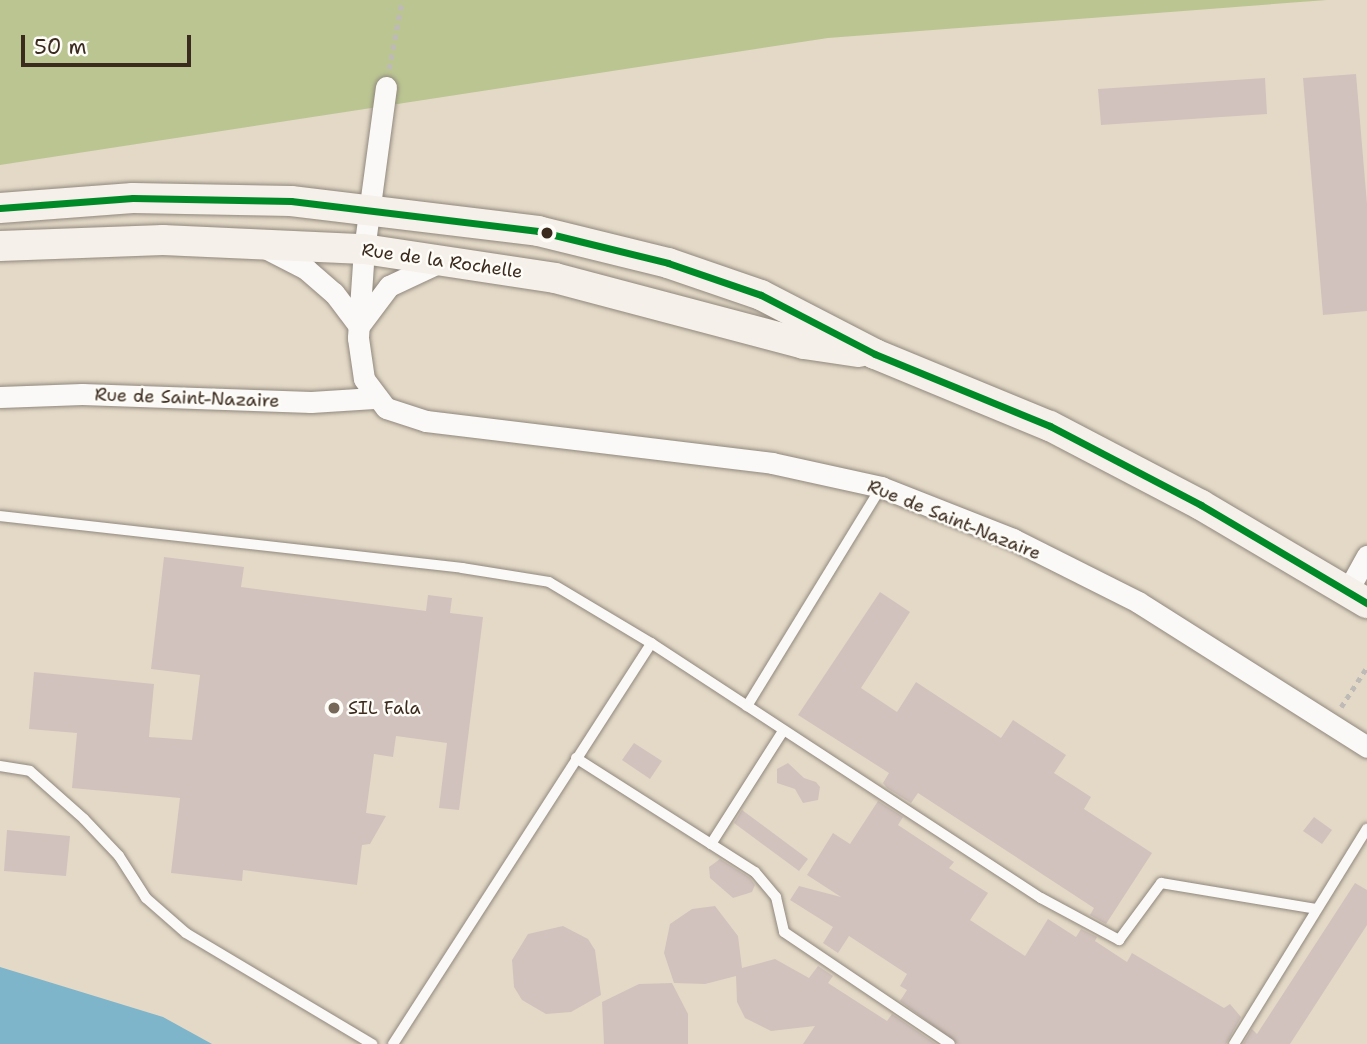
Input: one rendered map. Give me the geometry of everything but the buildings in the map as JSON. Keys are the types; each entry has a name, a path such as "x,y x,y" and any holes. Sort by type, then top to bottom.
{"main road":[{"name":"Rue de la Rochelle","path":"0,208 212,197 370,207 538,231 668,263 761,295 875,354 1050,426 1201,505 1357,597"},
{"name":"Rue de la Rochelle","path":"0,246 163,240 364,249 555,278 804,344 875,354"}],"street":[{"path":"374,398 359,357 359,326 364,249 386,88"},
{"path":"256,243 306,269 334,293 359,326"},
{"path":"359,326 389,286 414,271 446,261"},
{"name":"Rue de Saint-Nazaire","path":"0,397 82,394 311,402 374,398 399,415 426,421 772,463 881,487 1013,539 1138,602 1367,747"},
{"path":"1357,597 1367,556"}],"lane":[{"path":"747,706 881,487"},
{"path":"0,516 448,566 549,582 651,643 1041,898 1119,940 1161,883 1317,909"},
{"path":"393,1044 651,643"},
{"path":"710,844 783,731"},
{"path":"576,758 755,872 776,897 784,932 950,1044"},
{"path":"0,766 30,771 84,819 119,856 146,898 186,933 372,1044"},
{"path":"1234,1044 1367,829"}],"path":[{"path":"386,88 402,0"},
{"path":"1330,724 1366,670"}],"green space":[{"path":"0,0 1327,0 828,38 0,165"}],"water":[{"path":"0,967 163,1017 212,1044 0,1044"}],"transit line":[{"path":"0,208 133,198 291,201 538,231 668,263 761,295 875,354 1050,426 1201,505 1367,603"}],"place":[{"name":"SIL Fala","path":"334,708"}]}
